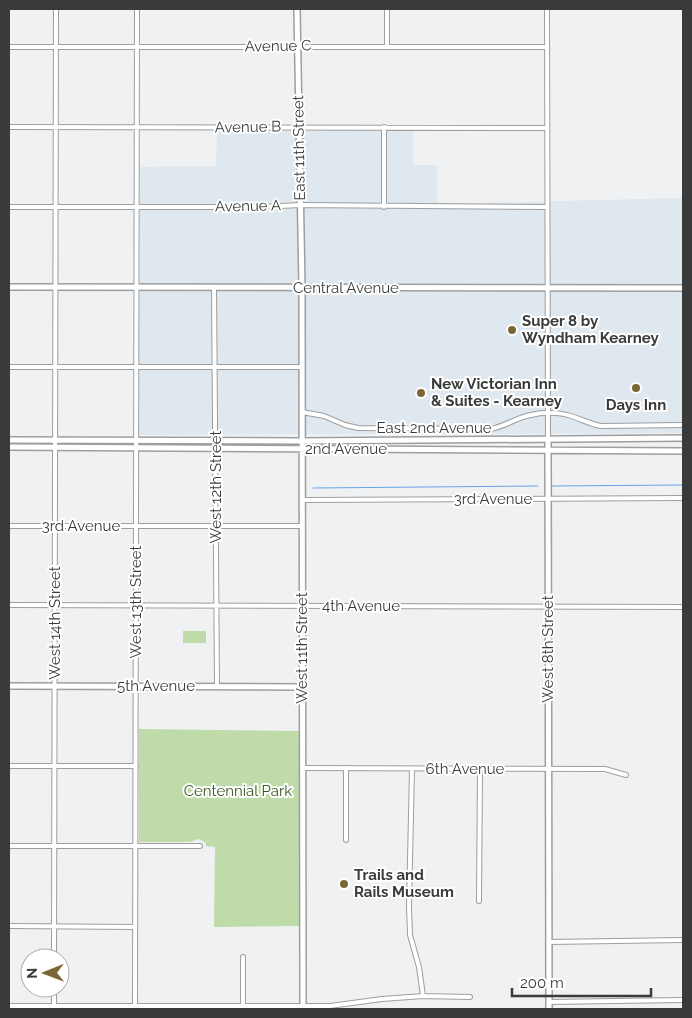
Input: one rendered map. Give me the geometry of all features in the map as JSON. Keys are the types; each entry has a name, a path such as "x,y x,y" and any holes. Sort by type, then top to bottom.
{"main road":[{"name":"East 11th Street","path":"297,9 302,288"},
{"name":"Central Avenue","path":"9,287 683,288"},
{"name":"West 11th Street","path":"302,288 302,1008"},
{"name":"2nd Avenue","path":"9,440 302,441 683,438"},
{"name":"West 8th Street","path":"548,440 549,1009"},
{"name":"2nd Avenue","path":"9,447 683,452"},
{"name":"5th Avenue","path":"9,686 302,686"}],"street":[{"name":"West 14th Street","path":"54,948 56,9"},
{"name":"West 13th Street","path":"135,1007 137,9"},
{"path":"387,9 387,46"},
{"name":"West 8th Street","path":"547,9 548,440"},
{"name":"Avenue C","path":"9,46 547,47"},
{"name":"Avenue B","path":"9,126 547,128"},
{"path":"384,127 384,207"},
{"name":"Avenue A","path":"9,207 261,207 300,205 547,207"},
{"name":"West 12th Street","path":"214,287 217,686"},
{"path":"9,367 302,367"},
{"name":"East 2nd Avenue","path":"302,412 324,416 358,428 490,429 507,425 530,415 548,414 571,416 601,426 683,425"},
{"name":"3rd Avenue","path":"302,500 683,498"},
{"name":"3rd Avenue","path":"9,526 302,526"},
{"name":"4th Avenue","path":"9,605 683,606"},
{"path":"9,766 136,766"},
{"name":"6th Avenue","path":"302,768 605,769 626,775"},
{"path":"346,768 346,840"},
{"path":"412,769 410,935 419,966 423,996"},
{"path":"479,901 480,769"},
{"path":"9,846 200,846"},
{"path":"9,926 135,926"},
{"path":"549,942 683,940"},
{"path":"243,957 243,1007"},
{"path":"9,1006 54,1008 302,1008 423,996 470,997"},
{"path":"549,1002 683,1000"}],"shaded area":[{"path":"217,129 413,130 413,165 437,165 437,204 683,198 683,433 139,435 140,167 216,166"}],"green space":[{"path":"183,631 206,631 206,643 183,643"},
{"name":"Centennial Park","path":"139,729 299,731 299,926 214,927 215,847 206,846 206,843 199,839 190,842 139,842"}],"waterway":[{"path":"552,486 683,485"},
{"path":"313,488 538,486"}],"place":[{"name":"Super 8 by Wyndham Kearney","path":"512,330"},
{"name":"Days Inn","path":"636,388"},
{"name":"New Victorian Inn & Suites - Kearney","path":"421,393"},
{"name":"Trails and Rails Museum","path":"344,884"}]}
